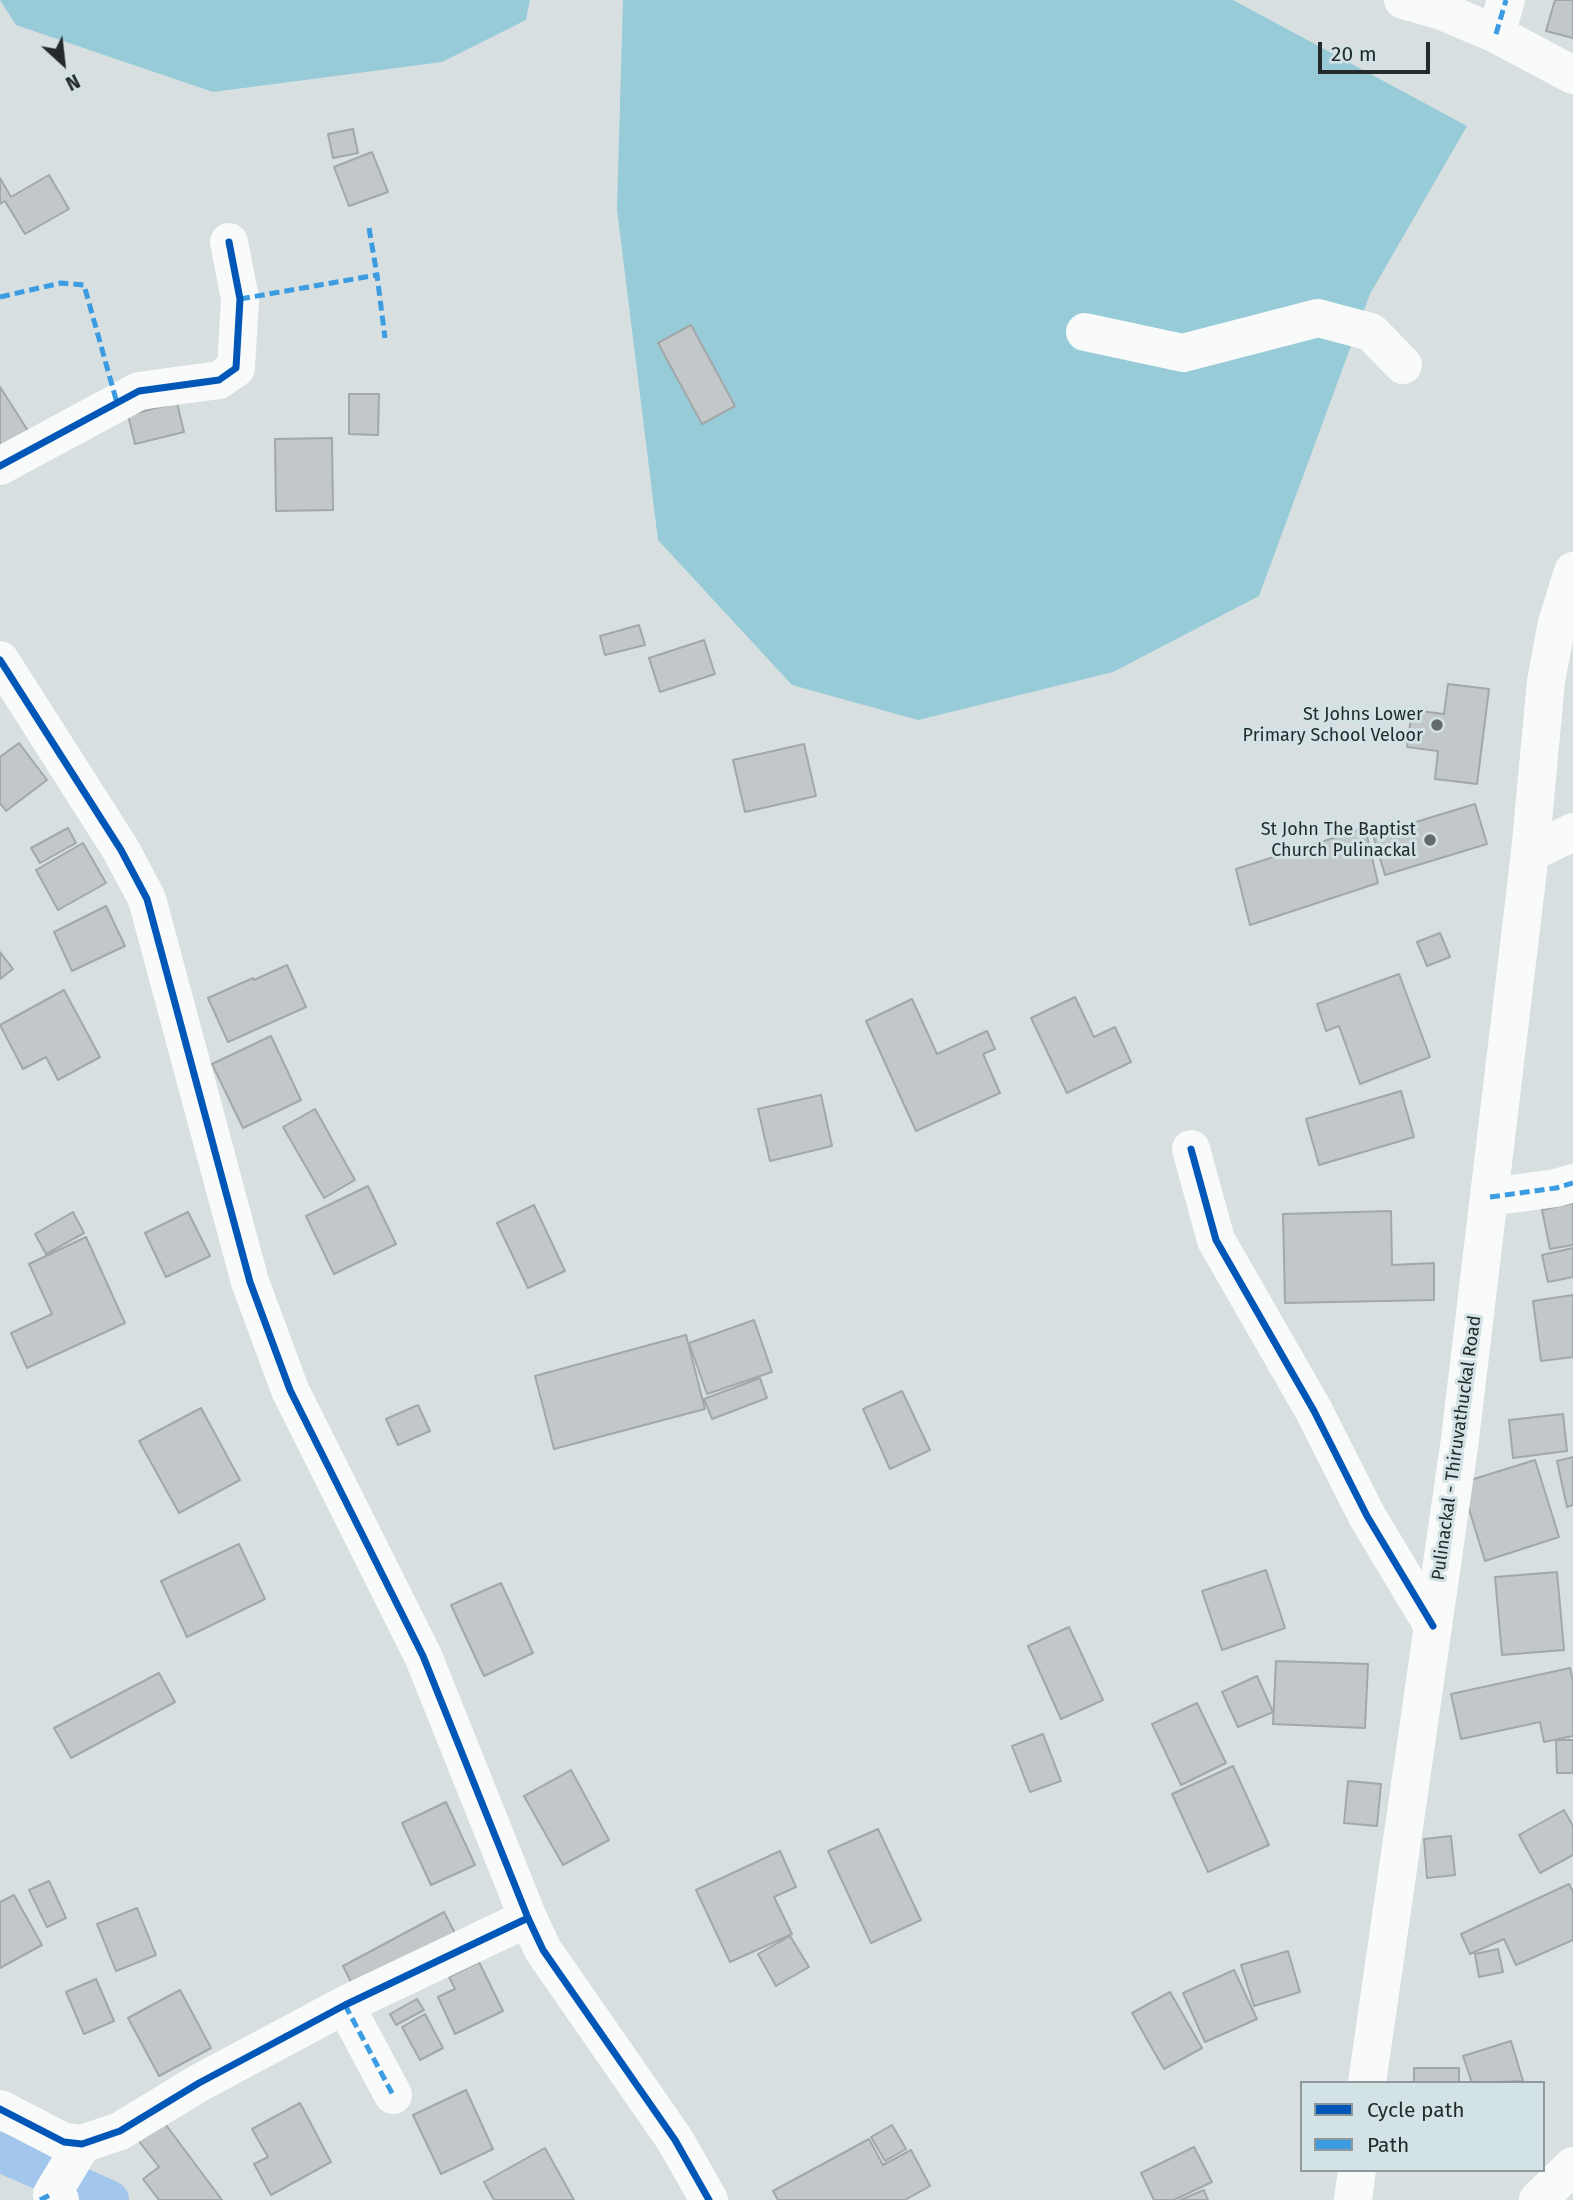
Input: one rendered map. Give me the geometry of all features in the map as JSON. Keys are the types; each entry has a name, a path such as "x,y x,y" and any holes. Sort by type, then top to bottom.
{"street":[{"path":"1402,0 1442,11 1501,17 1573,75"},
{"path":"0,466 139,391 219,380 236,368 240,299 229,242"},
{"path":"1085,332 1183,353 1318,318 1371,332 1403,365"},
{"name":"Pulinackal - Thiruvathuckal Road","path":"1367,2081 1460,1439 1530,853 1546,681 1557,623 1573,571"},
{"path":"0,660 121,850 147,899 250,1282 290,1390 423,1656 528,1918 543,1950 676,2140 709,2200"},
{"path":"1530,853 1573,832"},
{"path":"1191,1149 1216,1240 1314,1411 1367,1516 1433,1626"},
{"path":"1490,1196 1556,1188 1573,1183"},
{"path":"0,2109 64,2142 82,2144 120,2131 199,2083 345,2005 528,1918"},
{"path":"345,2005 393,2095"},
{"path":"52,2195 82,2144"},
{"path":"1538,2200 1573,2166"},
{"path":"1353,2200 1357,2172"}],"shaded area":[{"path":"0,0 530,0 526,20 442,62 213,92 16,25"},
{"path":"623,0 1233,0 1467,126 1370,294 1259,596 1113,672 918,720 792,685 658,540 617,209"}],"building":[{"path":"1555,0 1573,0 1573,38 1546,31"},
{"path":"353,129 358,153 333,158 328,134"},
{"path":"372,152 388,192 349,206 334,167"},
{"path":"49,175 69,209 25,234 5,201 0,204 0,178 11,197"},
{"path":"691,325 735,406 702,424 658,343"},
{"path":"0,387 32,437 0,457"},
{"path":"349,394 379,394 378,435 349,434"},
{"path":"177,403 184,432 135,444 128,415"},
{"path":"332,438 333,510 276,511 275,439"},
{"path":"639,625 645,645 605,655 600,636"},
{"path":"704,640 715,674 660,692 649,658"},
{"path":"1448,684 1489,689 1477,784 1435,779 1438,751 1407,747 1412,710 1444,714"},
{"path":"19,743 47,780 6,811 0,803 0,757"},
{"path":"804,744 816,796 745,812 733,760"},
{"name":"St John The Baptist Church Pulinackal","path":"1475,804 1487,844 1385,875 1373,835"},
{"path":"68,828 76,843 40,863 31,848"},
{"path":"1365,828 1378,883 1250,925 1236,869"},
{"path":"83,843 106,883 58,910 36,870"},
{"path":"106,906 125,946 72,971 54,932"},
{"path":"1440,933 1450,957 1427,966 1417,942"},
{"path":"0,952 13,969 0,979"},
{"path":"287,965 306,1007 228,1042 208,998"},
{"path":"1399,974 1430,1057 1360,1084 1339,1026 1326,1031 1317,1004"},
{"path":"64,990 100,1057 58,1080 46,1057 23,1069 0,1025"},
{"path":"1075,997 1094,1037 1115,1027 1131,1062 1067,1093 1031,1018"},
{"path":"912,999 937,1054 987,1031 995,1049 983,1054 1000,1093 916,1131 866,1021"},
{"path":"271,1036 301,1100 243,1128 212,1064"},
{"path":"1401,1091 1414,1137 1319,1165 1306,1119"},
{"path":"821,1095 832,1146 770,1161 758,1109"},
{"path":"315,1109 355,1180 324,1198 283,1127"},
{"path":"368,1186 396,1244 334,1274 306,1216"},
{"path":"1573,1203 1573,1245 1550,1249 1542,1210"},
{"path":"534,1205 565,1271 528,1288 497,1223"},
{"path":"1391,1211 1392,1265 1434,1263 1434,1300 1285,1303 1283,1214"},
{"path":"73,1212 84,1233 46,1254 35,1234"},
{"path":"188,1212 210,1256 166,1277 145,1233"},
{"path":"86,1237 125,1323 27,1368 11,1333 52,1314 29,1264"},
{"path":"1573,1248 1573,1277 1548,1282 1542,1255"},
{"path":"1573,1295 1573,1357 1541,1361 1533,1301"},
{"path":"754,1320 772,1372 707,1394 689,1343"},
{"path":"686,1335 705,1409 554,1449 535,1376"},
{"path":"760,1378 767,1398 712,1419 704,1399"},
{"path":"902,1391 930,1450 890,1469 863,1409"},
{"path":"418,1405 430,1431 398,1445 386,1419"},
{"path":"201,1408 240,1480 179,1513 139,1441"},
{"path":"1563,1414 1567,1451 1513,1458 1509,1420"},
{"path":"1573,1457 1573,1505 1567,1507 1557,1461"},
{"path":"1535,1460 1559,1537 1485,1561 1461,1483"},
{"path":"239,1544 265,1599 187,1637 161,1581"},
{"path":"1266,1570 1285,1628 1222,1650 1202,1591"},
{"path":"1557,1572 1564,1650 1502,1655 1495,1577"},
{"path":"501,1583 533,1653 484,1676 451,1605"},
{"path":"1069,1627 1103,1700 1061,1719 1028,1646"},
{"path":"1276,1661 1368,1664 1365,1728 1273,1724"},
{"path":"1570,1668 1573,1681 1573,1736 1544,1742 1540,1722 1461,1739 1451,1694"},
{"path":"159,1673 175,1702 71,1758 54,1728"},
{"path":"1257,1676 1273,1712 1238,1727 1222,1692"},
{"path":"1197,1703 1226,1763 1181,1785 1152,1724"},
{"path":"1043,1734 1061,1781 1030,1792 1012,1746"},
{"path":"1556,1740 1573,1740 1573,1773 1557,1773"},
{"path":"1233,1766 1269,1845 1208,1872 1172,1794"},
{"path":"571,1770 609,1840 563,1865 524,1796"},
{"path":"1348,1781 1381,1784 1377,1826 1344,1823"},
{"path":"446,1802 475,1865 431,1885 402,1823"},
{"path":"1564,1810 1573,1826 1573,1855 1540,1873 1519,1835"},
{"path":"878,1829 921,1920 871,1943 828,1851"},
{"path":"1451,1836 1455,1875 1427,1878 1424,1839"},
{"path":"780,1851 796,1887 774,1897 792,1934 730,1962 696,1890"},
{"path":"49,1881 66,1918 47,1927 29,1890"},
{"path":"1569,1884 1573,1892 1573,1940 1516,1965 1504,1939 1470,1954 1461,1934"},
{"path":"14,1895 42,1945 0,1968 0,1902"},
{"path":"137,1908 156,1955 116,1971 97,1924"},
{"path":"444,1912 456,1935 355,1990 343,1966"},
{"path":"790,1936 809,1967 776,1986 758,1954"},
{"path":"1498,1949 1503,1972 1479,1977 1475,1954"},
{"path":"1288,1951 1300,1992 1254,2006 1241,1965"},
{"path":"479,1962 503,2011 455,2034 438,1997 455,1989 449,1977"},
{"path":"1234,1970 1257,2019 1205,2042 1183,1993"},
{"path":"96,1979 114,2021 84,2034 66,1992"},
{"path":"180,1990 211,2048 159,2076 128,2018"},
{"path":"1170,1992 1202,2048 1164,2069 1132,2013"},
{"path":"417,1999 424,2010 396,2025 390,2014"},
{"path":"425,2014 443,2048 420,2060 402,2027"},
{"path":"1511,2041 1523,2081 1471,2081 1463,2056"},
{"path":"1414,2068 1459,2068 1459,2081 1414,2081"},
{"path":"466,2090 493,2149 441,2174 413,2115"},
{"path":"300,2103 331,2162 271,2195 254,2164 268,2157 252,2129"},
{"path":"163,2121 222,2200 159,2200 143,2179 159,2167 138,2140"},
{"path":"892,2125 906,2149 885,2161 871,2137"},
{"path":"869,2139 883,2165 911,2150 930,2186 905,2200 778,2200 773,2191"},
{"path":"1194,2147 1212,2182 1174,2200 1154,2200 1141,2173"},
{"path":"545,2148 574,2200 494,2200 484,2182"},
{"path":"1204,2190 1208,2200 1180,2200"}],"waterway":[{"path":"0,2152 109,2200"}],"marked path":[{"path":"1496,34 1506,0"},
{"path":"369,228 377,275"},
{"path":"240,299 377,275 385,338"},
{"path":"0,297 61,283 84,285 117,403"},
{"path":"1490,1197 1556,1188 1573,1183"},
{"path":"345,2005 393,2095"},
{"path":"40,2200 52,2194"}],"cycle path":[{"path":"0,466 139,391 219,380 236,368 240,299 229,242"},
{"path":"0,660 121,850 147,899 250,1282 290,1390 423,1656 528,1918 543,1950 675,2140 709,2200"},
{"path":"1191,1149 1216,1240 1314,1411 1367,1516 1433,1626"},
{"path":"0,2109 64,2142 82,2144 120,2131 199,2083 345,2005 528,1918"}],"place":[{"name":"St Johns Lower Primary School Veloor","path":"1437,725"},
{"name":"St John The Baptist Church Pulinackal","path":"1430,840"}]}
